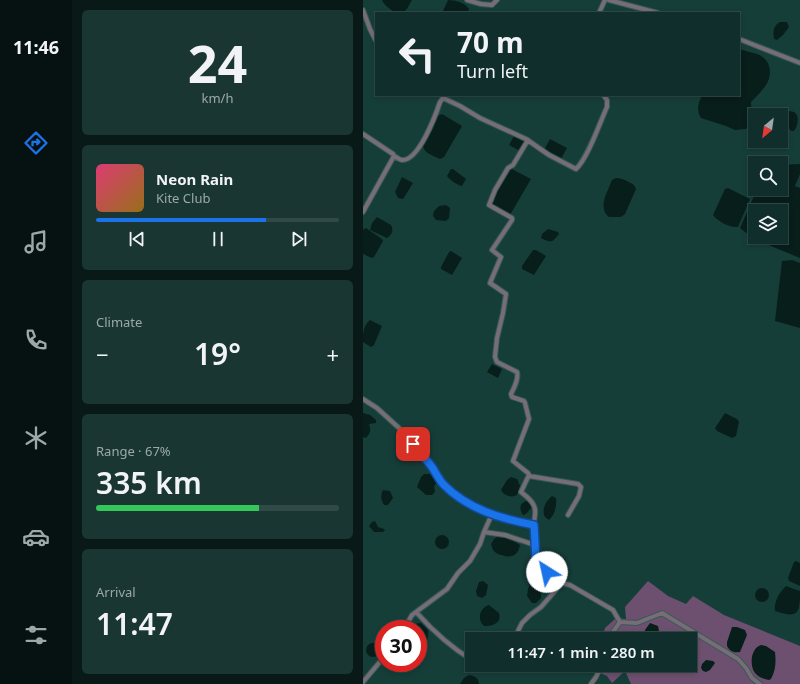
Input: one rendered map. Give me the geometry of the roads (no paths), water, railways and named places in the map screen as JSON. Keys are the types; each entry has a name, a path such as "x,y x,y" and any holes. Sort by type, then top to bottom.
{"street":[{"path":"467,0 492,5 497,0"},
{"path":"599,12 605,0"},
{"path":"609,0 654,12"},
{"path":"363,10 375,39"},
{"path":"740,39 800,63"},
{"path":"363,134 394,156 402,160 407,159 424,140 442,96 480,118 528,140 549,155 576,169 591,144 607,107 607,100 604,96"},
{"path":"528,140 513,165 508,168 495,190 489,205 512,218 492,250 501,257 490,283 506,294 497,338 495,357 497,362 517,372 517,380 511,394 512,397 524,401 529,419 513,461 528,473 529,476 579,484 581,487 580,492 568,515"},
{"path":"363,212 394,156"},
{"path":"363,399 377,408 407,437 444,485 461,499 474,507 492,514 534,525"},
{"path":"529,476 521,492 535,506 534,525 536,560 547,572 561,579 562,583"},
{"path":"409,620 412,615 447,589 458,573 470,561 480,544 492,514"},
{"path":"484,532 505,535 535,545"},
{"path":"562,583 570,584 613,610 621,622"},
{"path":"518,632 522,623 530,614 541,607 562,583"},
{"path":"416,612 440,638 465,656"},
{"path":"621,622 637,623 662,613 734,656 746,668 752,678 760,684"},
{"path":"613,632 621,622"},
{"path":"363,682 375,667"},
{"path":"591,684 598,672"}],"water":[{"path":"382,0 412,0 404,12 396,12"},
{"path":"448,0 457,1 469,9 468,12 442,12"},
{"path":"780,22 787,22 789,27 777,40 774,39 774,32 776,25"},
{"path":"740,49 762,56 768,63 770,76 761,92 751,102 751,108 748,108 748,126 746,129 735,130 701,118 698,112 702,96 740,96"},
{"path":"788,111 796,113 798,118 794,131 791,131 788,127"},
{"path":"442,114 462,126 444,157 440,159 427,152 423,148 423,145 438,116"},
{"path":"514,136 525,142 520,151 509,145"},
{"path":"550,139 567,148 561,159 544,150"},
{"path":"800,164 800,174 795,186 800,188 800,258 766,244 788,244 788,204 750,204 754,196 788,196 788,165"},
{"path":"510,168 531,179 510,215 492,206 490,203"},
{"path":"451,169 466,179 462,186 458,185 447,176"},
{"path":"402,177 413,183 403,199 398,198 395,192"},
{"path":"616,178 628,181 634,185 636,189 625,214 621,217 609,217 604,209 604,204 606,194 612,180"},
{"path":"728,188 750,199 738,227 724,224 717,220 713,215 725,189"},
{"path":"446,205 450,208 449,218 446,221 436,220 433,216 434,211 439,206"},
{"path":"748,210 748,234 740,228"},
{"path":"377,217 392,227 392,232 387,238 370,230 372,223"},
{"path":"366,228 383,241 372,258 363,254 363,230"},
{"path":"548,229 558,232 559,234 551,241 541,238 542,234"},
{"path":"533,250 536,250 546,256 534,275 522,269 522,266"},
{"path":"451,251 462,258 452,275 441,269 449,252"},
{"path":"792,260 800,263 800,328 775,321 782,261"},
{"path":"370,320 382,326 374,345 371,347 363,342 363,333"},
{"path":"492,364 502,369 498,378 487,372"},
{"path":"363,413 370,415 376,420 376,423 369,424 370,431 366,438 363,437"},
{"path":"725,413 737,419 739,422 736,436 732,438 717,431 715,428"},
{"path":"424,474 430,474 436,478 436,484 434,486 435,492 432,495 426,495 417,487 421,477"},
{"path":"511,477 517,479 520,486 517,495 508,496 501,490 507,480"},
{"path":"383,490 390,491 393,498 388,505 384,505 382,501 381,496"},
{"path":"552,496 556,498 556,507 549,520 545,517 544,509 546,503"},
{"path":"528,501 531,503 532,507 526,514 523,515 521,504"},
{"path":"375,521 378,527 385,530 383,532 374,532 369,526"},
{"path":"439,535 445,535 449,539 449,545 445,549 439,549 435,545 435,539"},
{"path":"499,536 510,539 520,545 516,554 509,557 494,551 491,544 494,539"},
{"path":"796,561 800,563 800,586 789,581 788,578 794,562"},
{"path":"483,581 488,585 486,595 482,598 477,596 476,591 479,582"},
{"path":"531,582 536,583 541,591 541,598 536,603 532,603 527,596"},
{"path":"786,586 800,591 798,609 797,612 793,614 775,611 777,597"},
{"path":"762,588 767,590 769,595 767,600 762,602 757,600 755,595 757,590"},
{"path":"489,605 499,613 500,616 498,622 493,625 484,626 480,621 480,614 483,609"},
{"path":"650,623 658,626 659,631 645,632"},
{"path":"732,627 745,630 747,635 740,652 733,652 727,646"},
{"path":"370,643 375,643 375,657 370,657 366,653 366,647"},
{"path":"761,645 766,646 775,652 775,669 773,676 769,680 761,678 756,674 752,666 753,653"},
{"path":"706,660 713,661 715,663 710,670 706,672 701,668 702,664"},
{"path":"469,675 476,678 479,684 460,684 464,678"}]}
